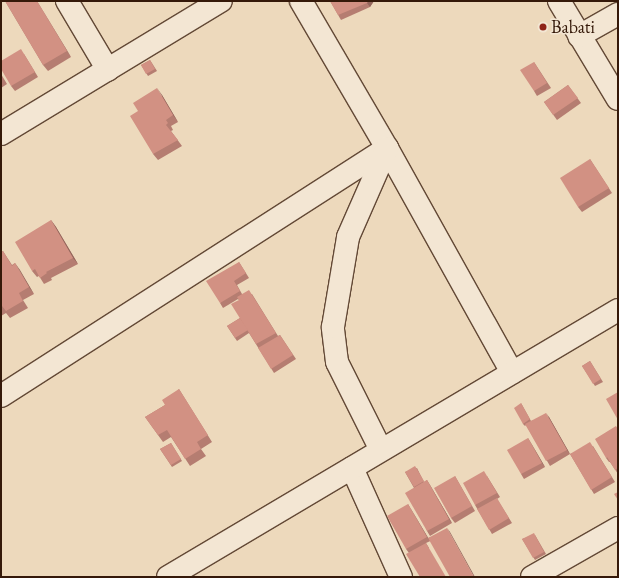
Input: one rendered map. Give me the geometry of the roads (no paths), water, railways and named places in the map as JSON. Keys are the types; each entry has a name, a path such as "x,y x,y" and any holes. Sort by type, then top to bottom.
{"street":[{"path":"67,1 108,70"},
{"path":"1,134 221,1"},
{"path":"301,1 387,148 512,373"},
{"path":"559,1 618,99"},
{"path":"579,36 618,14"},
{"path":"1,396 387,148"},
{"path":"381,450 337,362 333,327 348,237 387,148"},
{"path":"168,577 618,310"},
{"path":"352,468 401,577"},
{"path":"532,577 566,569 618,528"}],"place":[{"name":"Babati","path":"543,27"}]}
